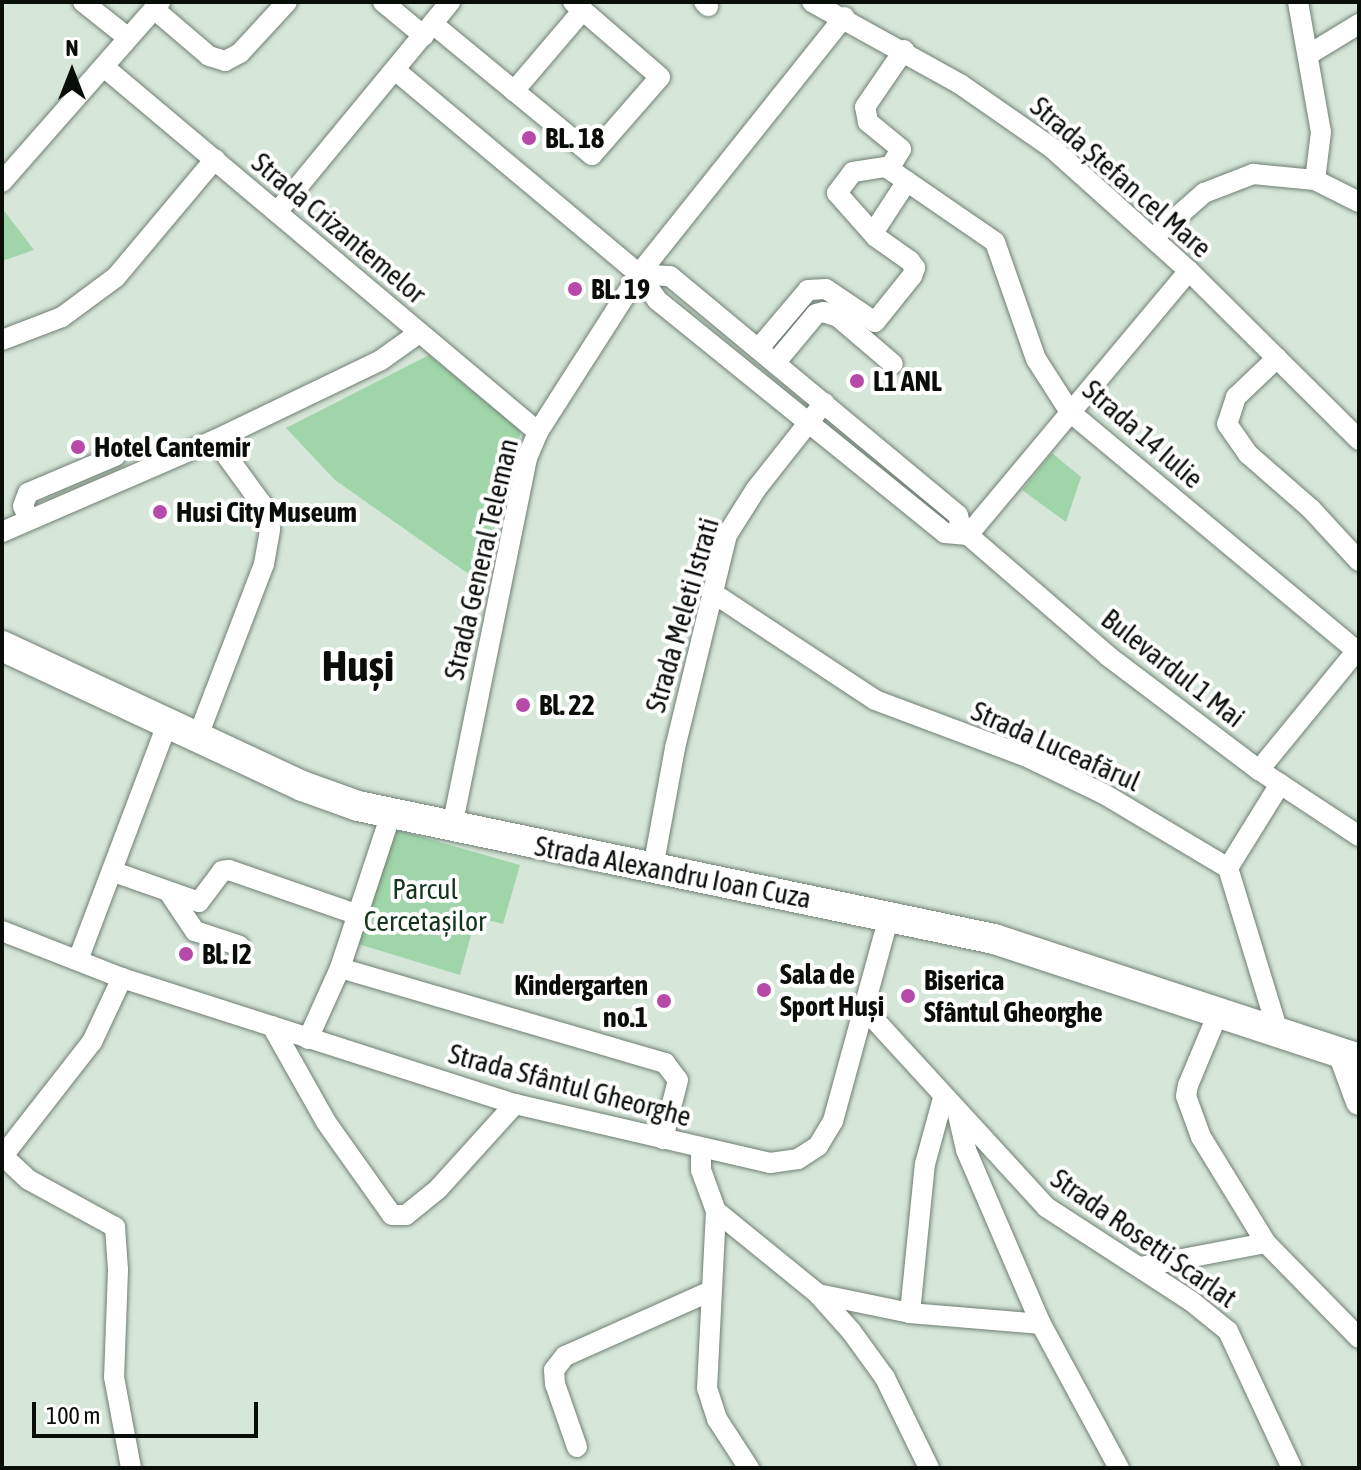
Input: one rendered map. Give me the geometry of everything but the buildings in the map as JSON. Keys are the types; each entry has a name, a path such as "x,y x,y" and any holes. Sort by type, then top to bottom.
{"highway":[{"name":"Strada Alexandru Ioan Cuza","path":"2,646 302,786 391,814 994,939 1350,1056"}],"main road":[{"path":"1350,1056 1359,1102"}],"street":[{"path":"83,2 127,37"},
{"path":"2,182 157,5 209,56 225,61 240,53 287,2"},
{"path":"383,2 514,91 592,155 660,77 578,6 514,91"},
{"path":"277,212 450,2"},
{"name":"Strada Ștefan cel Mare","path":"812,2 904,50 1052,148 1154,237 1358,437"},
{"path":"1298,2 1321,132 1315,180"},
{"name":"Strada General Teleman","path":"452,827 527,458 538,432 639,274 844,17"},
{"path":"1308,55 1359,24"},
{"path":"759,348 799,298 816,288 875,322 882,318 915,268 873,233 838,196 838,188 864,166 889,169 901,149 868,122 865,107 904,50"},
{"name":"Strada Crizantemelor","path":"104,67 538,432"},
{"name":"Bulevardul 1 Mai","path":"395,70 639,274 657,300 945,533 965,534"},
{"path":"2,340 62,317 116,277 215,159"},
{"name":"Strada 14 Iulie","path":"889,169 995,242 1036,359 1070,412 1358,650"},
{"path":"1154,237 1181,209 1226,181 1272,173 1315,180 1359,202"},
{"path":"873,233 907,181"},
{"path":"965,534 1189,271"},
{"name":"Bulevardul 1 Mai","path":"639,274 670,276 958,515 965,534 1108,656 1259,770 1359,836"},
{"path":"776,362 816,314 824,312 838,317 893,364"},
{"path":"2,532 215,440 381,360 419,333"},
{"path":"1277,358 1236,397 1227,424 1248,454 1311,509 1359,561"},
{"name":"Strada Meleti Istrati","path":"653,868 675,748 713,593 736,520 824,403"},
{"path":"198,736 264,564 270,529 261,503 215,440"},
{"path":"29,520 23,506 28,493 115,456"},
{"name":"Strada Luceafărul","path":"713,593 875,700 1025,756 1104,794 1228,868"},
{"path":"1259,770 1358,650"},
{"path":"78,960 114,872 168,722"},
{"path":"1278,1032 1228,868 1280,784"},
{"path":"308,1039 340,968 391,814"},
{"path":"114,872 199,902 222,871 229,870 358,915"},
{"path":"170,894 195,931 240,946"},
{"name":"Strada Sfântul Gheorghe","path":"2,931 122,978 515,1104 770,1163 798,1159 818,1146 833,1121 889,916"},
{"path":"340,968 665,1063 678,1080 663,1139"},
{"path":"122,978 92,1042 2,1157 29,1180 115,1227 118,1270 114,1377 131,1468"},
{"name":"Strada Rosetti Scarlat","path":"862,1006 958,1115 1046,1207 1140,1267 1228,1331 1292,1468"},
{"path":"1219,1011 1186,1096 1201,1137 1266,1243 1359,1338"},
{"path":"272,1026 326,1122 386,1209 399,1216 412,1211 470,1159 515,1104"},
{"path":"910,1313 925,1164 943,1098"},
{"path":"958,1115 966,1150 1041,1324 1119,1468"},
{"path":"701,1148 701,1170 716,1211 709,1292 707,1388 717,1419 749,1468"},
{"path":"716,1211 818,1294 885,1378 929,1468"},
{"path":"1140,1267 1266,1243"},
{"path":"577,1447 555,1384 554,1370 565,1356 709,1292"},
{"path":"818,1294 910,1313 1041,1324"}],"green space":[{"path":"2,208 34,250 2,261"},
{"path":"429,355 521,431 480,582 335,480 286,428"},
{"path":"1052,453 1081,477 1066,522 1022,490"},
{"name":"Parcul Cercetașilor","path":"394,829 520,865 503,924 476,917 460,975 358,944"}],"place":[{"name":"BL. 18","path":"529,138"},
{"name":"BL. 19","path":"575,289"},
{"name":"L1 ANL","path":"857,381"},
{"name":"Hotel Cantemir","path":"78,447"},
{"name":"Husi City Museum","path":"160,512"},
{"name":"Bl. 22","path":"523,705"},
{"name":"Bl. I2","path":"186,954"},
{"name":"Sala de Sport Huși","path":"764,990"},
{"name":"Biserica Sfântul Gheorghe","path":"908,996"},
{"name":"Kindergarten no.1","path":"664,1001"}],"district":[{"name":"Huși","path":"358,665"}]}
